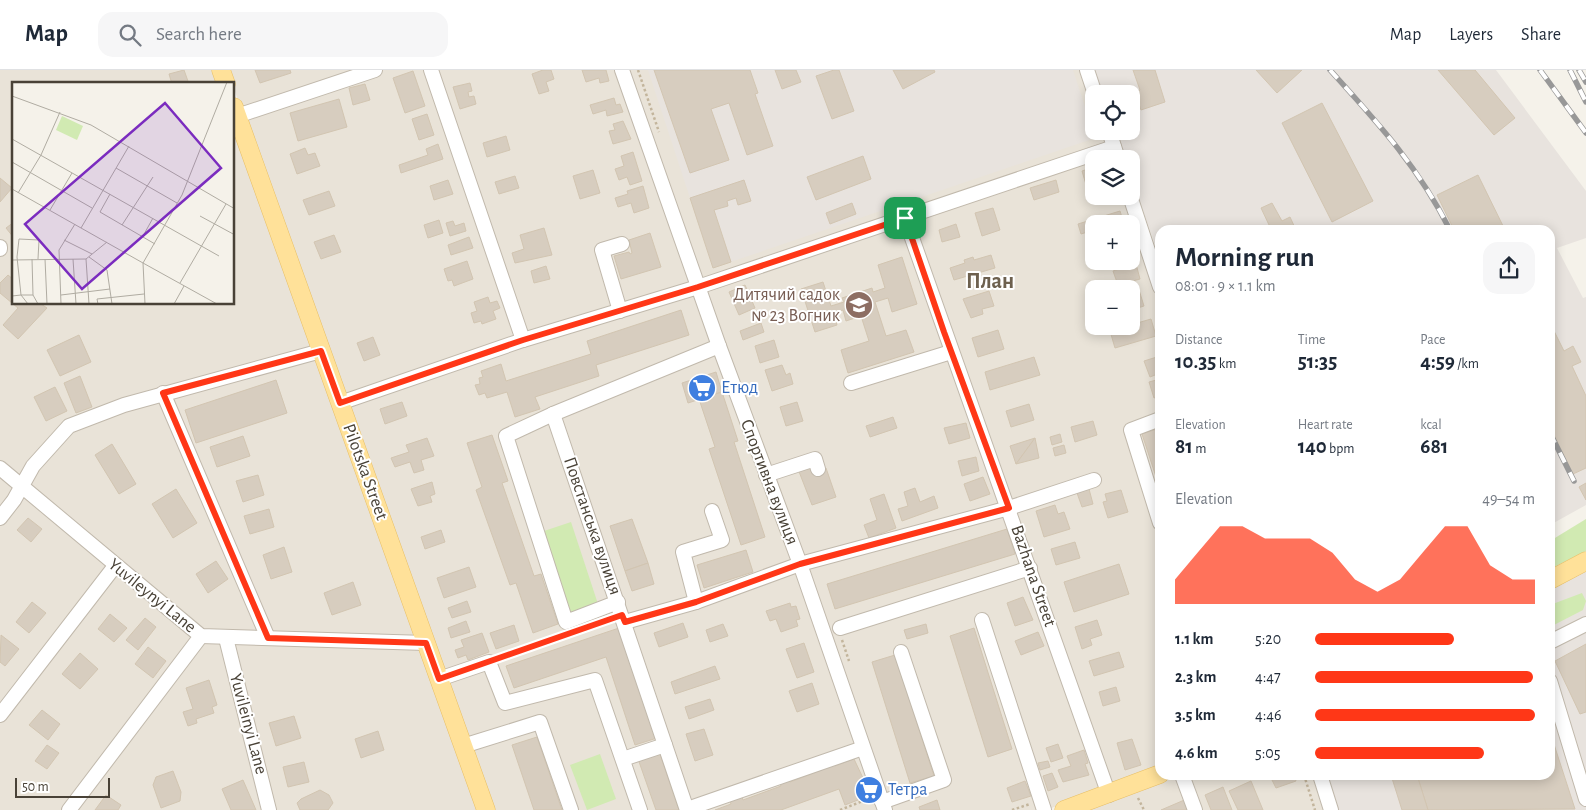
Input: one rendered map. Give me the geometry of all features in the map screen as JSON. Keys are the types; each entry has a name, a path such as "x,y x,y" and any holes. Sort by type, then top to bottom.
{"main road":[{"path":"221,70 225,82"},
{"name":"Pilotska Street","path":"235,111 486,810"},
{"path":"1555,577 1586,561"},
{"path":"1064,810 1109,795 1155,776"}],"street":[{"path":"235,111 375,70"},
{"path":"431,70 523,340"},
{"name":"Спортивна вулиця","path":"622,70 698,287 800,564 881,803"},
{"path":"1087,70 1093,85"},
{"path":"340,403 523,340 698,287 905,218 1085,163"},
{"path":"1133,205 1155,272"},
{"name":"Bazhana Street","path":"905,218 1109,795"},
{"path":"620,310 602,250 622,244"},
{"path":"618,602 566,622 506,436 553,414 720,346"},
{"path":"0,518 14,500 32,466 69,426 124,405 163,393 321,351"},
{"path":"851,383 951,352"},
{"path":"163,393 268,638"},
{"name":"Повстанська вулиця","path":"553,414 687,809"},
{"path":"1155,421 1132,430 1155,506"},
{"path":"766,475 815,460 818,469"},
{"name":"Yuvileynyi Lane","path":"0,468 201,636 426,643"},
{"path":"625,622 696,602 800,564 1009,508 1094,480"},
{"path":"696,602 683,552 722,540 712,511"},
{"path":"0,715 115,566"},
{"path":"840,628 1030,568"},
{"path":"982,620 1044,810"},
{"path":"1555,640 1586,624"},
{"path":"69,810 201,636"},
{"name":"Yuvileinyi Lane","path":"226,638 269,810"},
{"path":"881,803 944,780 901,652"},
{"path":"439,679 489,662 505,703 595,680 640,810"},
{"path":"1555,697 1586,799"},
{"path":"463,746 540,722 571,810"},
{"path":"623,759 666,745"},
{"path":"687,809 863,748"},
{"path":"1184,780 1195,810"},
{"path":"1322,780 1331,810"}],"path":[{"path":"489,662 569,634"},
{"path":"1306,780 1315,810"},
{"path":"1138,797 1144,810"},
{"path":"840,810 881,803"}],"shaded area":[{"path":"0,70 213,70 217,82 12,82 12,305 235,305 235,132 478,810 0,810"},
{"path":"227,70 1081,70 1086,85 1085,140 1106,140 1109,150 1085,150 1085,205 1127,205 1130,215 1085,215 1085,270 1140,270 1140,244 1155,289 1155,770 1046,810 492,810 235,92 235,82 233,82"},
{"path":"648,70 1073,70 1085,107 1085,140 1089,140 713,268"},
{"path":"1093,70 1496,70 1586,191 1586,238 1557,248 1583,298 1586,297 1586,505 1555,522 1555,225 1155,225 1155,245 1140,202 1140,150 1122,150 1118,140 1140,140 1140,85 1098,85"},
{"path":"1586,566 1586,810 1337,810 1328,780 1555,780 1555,582"},
{"path":"1160,780 1316,780 1325,810 1082,810"}],"green space":[{"path":"1586,519 1586,551 1555,566 1555,538"},
{"path":"571,522 598,604 568,613 541,532"},
{"path":"1582,593 1586,601 1583,610 1555,624 1555,603"},
{"path":"600,754 616,799 587,810 570,765"}],"building":[{"path":"184,70 188,82 171,82 169,74"},
{"path":"255,70 290,70 291,73 260,83"},
{"path":"543,70 551,70 554,79 546,82 549,91 539,94 532,74"},
{"path":"582,70 606,70 609,81 600,83 599,78 586,82"},
{"path":"654,70 750,70 758,93 755,94 773,146 747,155 729,103 711,109 729,160 690,173"},
{"path":"775,70 796,70 801,82 782,89"},
{"path":"839,70 854,111 832,119 816,76"},
{"path":"893,70 934,70 935,72 903,89"},
{"path":"1133,70 1155,70 1165,102 1141,110 1140,85 1138,85"},
{"path":"1256,70 1302,70 1277,93"},
{"path":"1438,70 1475,70 1515,118 1494,135"},
{"path":"413,71 425,106 405,113 393,78"},
{"path":"470,83 472,91 468,92 469,97 474,96 476,104 460,109 453,87"},
{"path":"365,84 370,100 353,105 349,88"},
{"path":"614,98 616,105 620,104 623,112 607,116 606,110 593,114 590,105"},
{"path":"339,99 347,127 298,141 290,113"},
{"path":"1322,103 1373,201 1332,222 1282,123"},
{"path":"427,114 434,135 419,140 412,119"},
{"path":"623,121 631,139 613,144 609,131 615,130 613,124"},
{"path":"506,136 510,150 487,157 483,143"},
{"path":"438,144 443,159 401,173 399,165 428,155 426,149"},
{"path":"305,148 308,155 315,153 320,166 297,174 290,154"},
{"path":"633,152 642,181 630,185 627,177 619,180 615,169 624,166 621,156"},
{"path":"863,156 871,179 816,200 807,177"},
{"path":"593,170 600,193 580,199 573,176"},
{"path":"1085,170 1085,181 1082,171"},
{"path":"1478,175 1503,225 1452,225 1437,195"},
{"path":"515,176 519,188 499,194 495,182"},
{"path":"0,178 12,188 0,202"},
{"path":"448,180 453,194 434,200 430,186"},
{"path":"744,180 751,201 738,205 736,198 727,201 728,206 714,210 731,262 713,268 690,198"},
{"path":"1056,180 1059,192 1034,200 1030,188"},
{"path":"643,186 649,208 634,213 631,203 618,207 615,198 628,194 627,191"},
{"path":"329,191 335,206 309,215 303,200"},
{"path":"852,203 856,214 830,224 826,213"},
{"path":"1272,203 1282,221 1290,217 1294,225 1269,225 1261,208"},
{"path":"993,208 1000,230 982,236 975,213"},
{"path":"1120,211 1121,215 1107,215"},
{"path":"439,220 443,233 428,238 424,225"},
{"path":"453,221 455,226 464,223 466,231 450,236 446,223"},
{"path":"1085,222 1085,233 1081,234 1078,224"},
{"path":"12,224 12,236 6,228"},
{"path":"956,224 960,237 942,242 939,230"},
{"path":"544,228 552,255 515,263 512,253 524,249 520,235"},
{"path":"650,233 661,267 621,279 614,256 632,253 629,240"},
{"path":"334,235 341,252 321,259 314,242"},
{"path":"469,237 473,248 451,255 448,245"},
{"path":"991,255 995,268 954,280 950,268 965,263 964,260 973,257 974,260"},
{"path":"902,257 917,304 892,312 888,298 875,302 886,336 906,330 914,352 848,373 841,350 869,341 861,316 846,321 843,310 833,313 837,325 815,332 801,289 823,282 831,306 844,302 842,298 872,288 873,292 885,288 878,265"},
{"path":"467,261 473,279 454,286 452,280 448,281 444,269"},
{"path":"546,266 550,279 534,283 531,271"},
{"path":"1138,270 1140,279 1116,280 1113,271"},
{"path":"8,275 12,278 12,303 0,293 0,283"},
{"path":"745,285 755,308 739,315 729,292"},
{"path":"989,291 994,306 982,309 983,314 971,318 963,299"},
{"path":"1140,293 1144,306 1140,307"},
{"path":"488,297 490,303 497,301 500,308 493,311 496,319 482,324 481,321 474,323 471,313 477,311 474,302"},
{"path":"14,305 42,305 47,308 18,339 3,325 18,308"},
{"path":"681,310 689,335 596,365 599,376 535,397 540,409 515,417 507,392 487,398 485,393 479,395 475,385 480,384 479,378 483,377 481,371 501,364 506,381 591,354 587,341"},
{"path":"1151,319 1155,336 1115,348 1111,335 1140,335 1140,322"},
{"path":"761,323 764,332 743,340 740,331"},
{"path":"998,330 1004,349 978,357 972,338"},
{"path":"1555,333 1564,351 1573,346 1581,362 1572,366 1586,396 1586,468 1573,474 1555,437"},
{"path":"79,335 91,362 60,376 47,350"},
{"path":"373,337 380,355 364,361 357,343"},
{"path":"774,340 779,357 760,363 755,346"},
{"path":"1034,357 1040,375 990,390 985,372"},
{"path":"1155,358 1155,375 1150,377 1144,361"},
{"path":"782,365 786,375 790,373 793,384 772,391 765,370"},
{"path":"716,372 722,392 688,403 682,383"},
{"path":"80,376 92,407 76,413 64,383"},
{"path":"276,380 287,413 196,443 185,410"},
{"path":"1155,380 1155,398 1154,398 1149,382"},
{"path":"55,387 67,411 46,421 34,397"},
{"path":"722,392 738,441 734,442 765,537 741,545 709,449 715,447 699,399"},
{"path":"402,402 407,416 385,424 380,409"},
{"path":"797,402 803,421 786,426 780,407"},
{"path":"1029,404 1034,420 1011,427 1006,411"},
{"path":"893,417 897,428 870,437 866,426"},
{"path":"1093,421 1097,435 1075,442 1071,427"},
{"path":"966,423 970,438 949,444 944,428"},
{"path":"1155,430 1155,474 1142,434"},
{"path":"1060,434 1062,442 1052,445 1050,437"},
{"path":"492,435 508,481 502,483 534,576 541,574 558,624 533,633 516,583 510,585 476,490 482,487 467,443"},
{"path":"243,436 250,456 217,467 210,447"},
{"path":"427,438 434,456 421,460 424,470 414,473 410,462 395,467 391,458 409,452 406,445"},
{"path":"1035,438 1016,464 1010,446"},
{"path":"1035,438 1039,458 1016,464"},
{"path":"112,444 136,484 119,494 95,455"},
{"path":"1064,445 1066,453 1055,456 1053,448"},
{"path":"976,457 979,471 962,476 958,461"},
{"path":"809,465 812,473 826,468 836,497 812,505 798,469"},
{"path":"258,475 264,495 243,502 236,481"},
{"path":"983,477 990,494 970,501 964,484"},
{"path":"432,482 435,494 430,496 432,502 418,506 411,489"},
{"path":"1586,483 1586,500 1579,487"},
{"path":"915,488 920,502 934,496 938,508 902,521 898,509 908,506 904,492"},
{"path":"176,489 197,523 173,538 152,504"},
{"path":"1089,489 1093,504 1082,507 1077,493"},
{"path":"1121,490 1128,512 1108,518 1103,502 1107,501 1105,494"},
{"path":"884,494 896,528 869,538 864,525 877,520 870,499"},
{"path":"1055,505 1058,514 1064,512 1070,529 1044,537 1036,511"},
{"path":"269,509 274,527 250,534 244,516"},
{"path":"28,518 42,529 31,542 17,530"},
{"path":"632,519 648,563 625,571 610,526"},
{"path":"1007,529 1015,554 835,609 827,584"},
{"path":"441,530 445,542 425,549 421,537"},
{"path":"1075,542 1080,558 1056,565 1051,549"},
{"path":"284,547 292,572 271,579 263,555"},
{"path":"746,550 753,572 704,588 697,565"},
{"path":"216,561 228,579 208,593 196,574"},
{"path":"648,563 654,584 632,591 625,571"},
{"path":"1119,564 1129,594 1074,612 1064,582"},
{"path":"469,567 476,587 444,598 437,578"},
{"path":"353,582 361,605 332,615 324,593"},
{"path":"1023,597 1033,620 1015,626 1007,603"},
{"path":"467,601 471,612 452,618 448,608"},
{"path":"32,602 46,613 29,633 16,622"},
{"path":"790,603 791,607 796,606 800,619 796,620 798,626 781,632 776,619 770,621 766,611"},
{"path":"110,614 127,628 114,642 98,629"},
{"path":"145,618 156,627 138,650 126,640"},
{"path":"1097,620 1102,635 1090,639 1092,645 1082,649 1075,627"},
{"path":"466,621 470,632 451,638 448,628"},
{"path":"683,623 688,637 659,647 654,633"},
{"path":"723,624 728,636 710,642 706,630"},
{"path":"926,624 928,633 907,639 904,630"},
{"path":"514,625 519,641 496,649 490,633"},
{"path":"619,628 657,738 635,745 606,657 514,688 506,666"},
{"path":"974,628 1012,749 988,757 950,636"},
{"path":"1038,632 1044,646 1021,655 1015,641"},
{"path":"482,633 489,652 468,660 466,655 458,658 455,650 464,647 461,640"},
{"path":"1,635 19,649 5,666 0,662"},
{"path":"804,643 814,672 797,678 786,649"},
{"path":"1586,644 1586,712 1580,714 1555,661"},
{"path":"148,647 166,661 153,678 135,664"},
{"path":"1119,652 1124,667 1094,676 1089,661"},
{"path":"80,653 98,669 80,689 62,674"},
{"path":"895,655 934,776 910,783 872,662"},
{"path":"715,666 720,679 675,694 671,682"},
{"path":"209,680 217,705 212,707 214,713 196,719 197,723 188,726 183,712 193,709 186,688"},
{"path":"812,683 819,704 797,712 789,691"},
{"path":"1116,687 1120,701 1103,706 1099,692"},
{"path":"710,699 714,710 689,719 685,707"},
{"path":"42,710 60,724 48,740 29,725"},
{"path":"294,716 301,738 276,746 269,723"},
{"path":"704,729 713,755 695,761 686,734"},
{"path":"378,731 384,750 361,758 355,739"},
{"path":"537,737 562,810 534,810 512,745"},
{"path":"1132,739 1141,765 1125,770 1117,743"},
{"path":"1058,744 1063,758 1051,762 1046,748"},
{"path":"47,745 59,753 47,769 35,761"},
{"path":"1555,747 1575,809 1428,810 1419,780 1555,780"},
{"path":"658,748 679,810 656,810 637,756"},
{"path":"1084,750 1088,763 1085,764 1089,775 1063,782 1058,770 1071,766 1067,756"},
{"path":"854,759 871,795 845,805 839,789 781,810 715,810 731,804 729,798 741,794 743,800 781,786 778,779 788,776 790,782 822,770 820,764 832,760 835,766"},
{"path":"1048,761 1050,767 1040,770 1038,763"},
{"path":"304,762 309,782 288,787 283,767"},
{"path":"173,771 181,792 180,801 161,808 153,785 156,777"},
{"path":"1052,773 1058,787 1048,791 1043,776"},
{"path":"243,780 256,810 231,810 222,789"},
{"path":"1272,780 1296,780 1296,781 1276,788"},
{"path":"1393,780 1419,780 1428,810 1402,810"},
{"path":"1025,781 1031,796 1012,802 1007,788"},
{"path":"1251,781 1263,810 1238,810 1229,791"},
{"path":"1223,787 1232,810 1211,810 1205,795"},
{"path":"320,790 329,795 333,803 328,810 300,810 297,803 301,799"},
{"path":"106,795 121,805 118,810 95,810"},
{"path":"1189,798 1188,810 1161,810"},
{"path":"937,800 940,810 920,810 919,807"}],"railway":[{"path":"1330,70 1396,146 1424,185 1447,225"},
{"path":"1540,70 1586,133"},
{"path":"1570,70 1586,102"},
{"path":"1579,70 1586,82"},
{"path":"1555,443 1574,481"}],"place":[{"name":"Дитячий садок № 23 Вогник","path":"859,305"},
{"name":"Етюд","path":"702,388"},
{"name":"Тетра","path":"869,790"}],"district":[{"name":"План","path":"990,281"}],"route":[{"path":"905,218 944,332 1009,508 800,564 696,602 625,622 622,615 439,679 426,643 268,638 163,393 321,351 340,403 523,340 698,287 905,218"}]}
